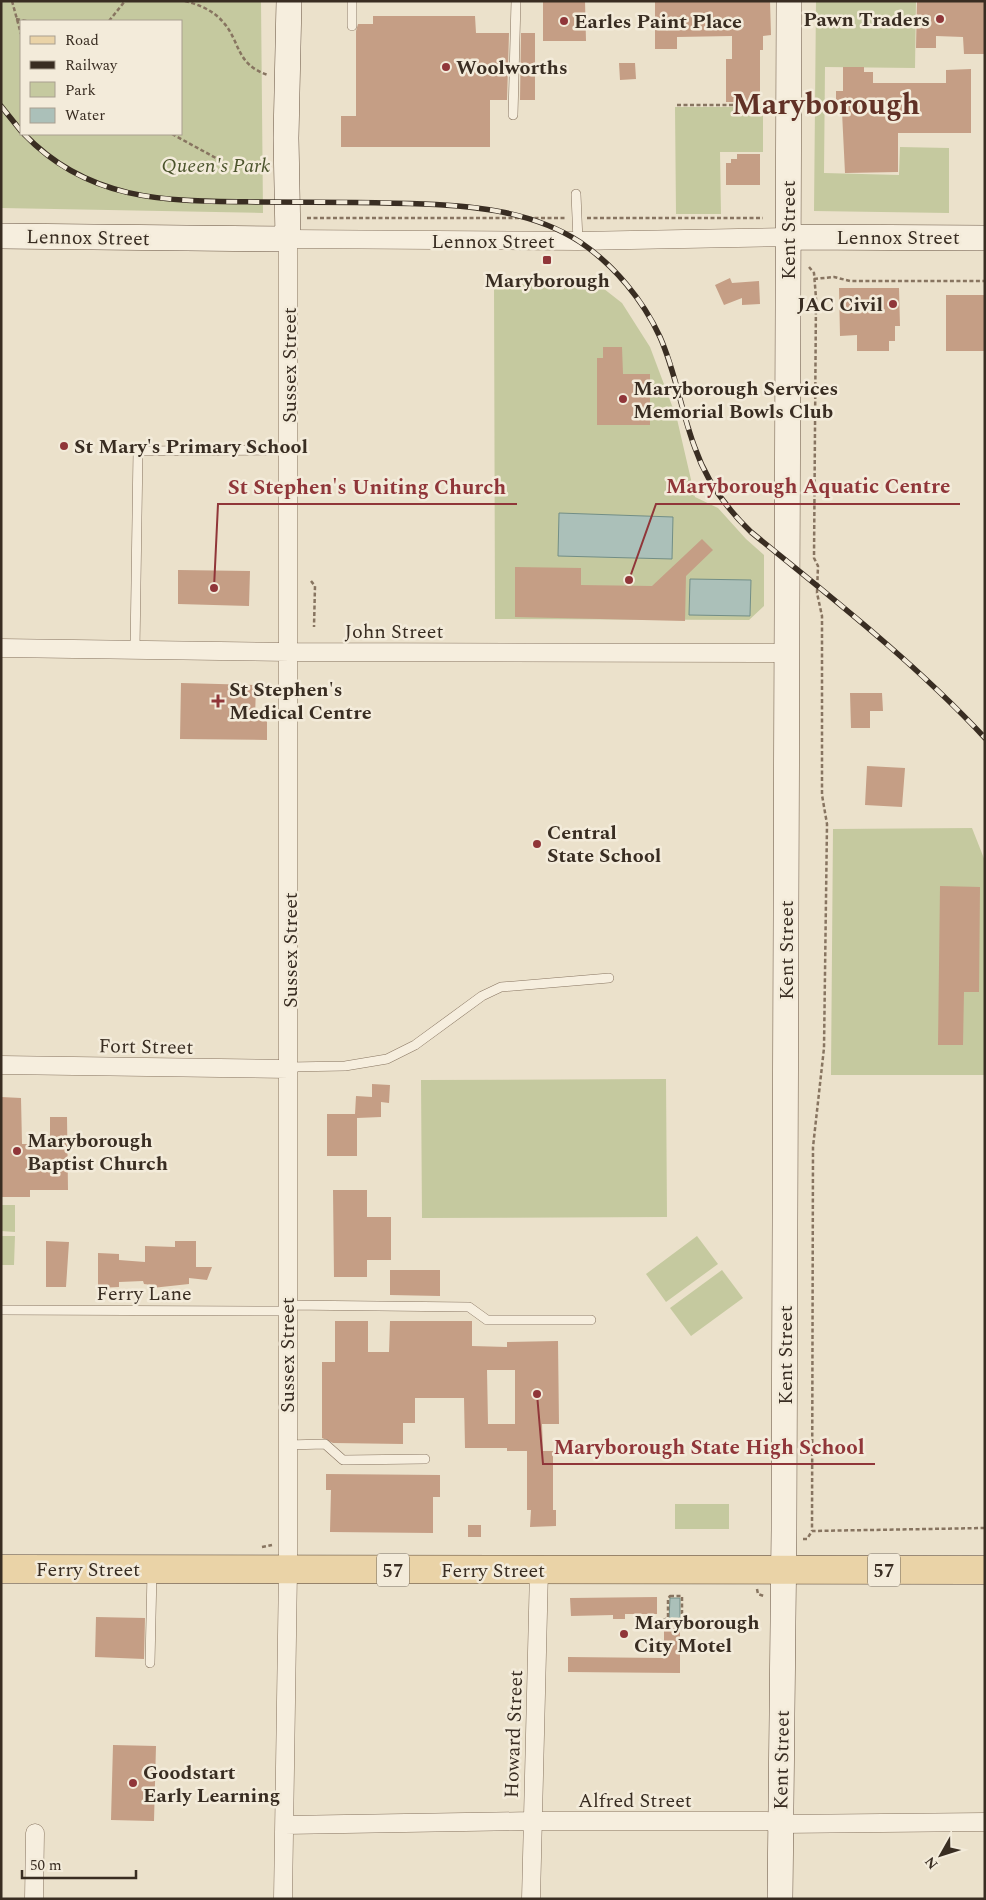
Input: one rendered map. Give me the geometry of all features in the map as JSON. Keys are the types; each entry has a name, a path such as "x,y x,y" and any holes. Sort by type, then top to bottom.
{"main road":[{"name":"Sussex Street","path":"288,1 288,239"},
{"name":"Kent Street","path":"780,1899 784,1571 789,1"},
{"name":"Lennox Street","path":"1,236 288,239"},
{"name":"Lennox Street","path":"788,237 985,238"},
{"name":"Ferry Street","path":"1,1569 985,1570"}],"street":[{"name":"Lennox Street","path":"288,239 578,241 788,237"},
{"name":"Sussex Street","path":"283,1899 288,1570 287,1308 290,1068 288,239"},
{"name":"John Street","path":"1,648 290,652 787,653"},
{"name":"Fort Street","path":"1,1065 290,1068"},
{"name":"Howard Street","path":"531,1899 539,1570"},
{"name":"Alfred Street","path":"285,1825 532,1821 767,1821 780,1824 985,1822"},
{"path":"34,1899 35,1833"}],"lane":[{"path":"352,1 352,26"},
{"path":"514,114 516,1"},
{"path":"576,194 578,241"},
{"path":"135,649 138,452 290,450"},
{"path":"290,1068 345,1066 387,1059 415,1045 482,996 502,987 609,978"},
{"name":"Ferry Lane","path":"1,1310 469,1307 487,1320 591,1320"},
{"path":"287,1445 325,1444 343,1460 425,1459"},
{"path":"150,1664 152,1570"}],"path":[{"path":"12,1 20,31"},
{"path":"110,20 125,1"},
{"path":"186,1 205,8 222,21 238,51 258,70 267,75 287,76"},
{"path":"16,19 22,20"},
{"path":"677,105 769,105"},
{"path":"174,135 225,162"},
{"path":"304,218 763,218"},
{"path":"807,1544 807,1538 812,1531 813,1147 824,1048 827,824 822,796 822,616 817,593 818,566 814,558 814,273 809,267"},
{"path":"814,279 834,277 850,281 985,281"},
{"path":"312,581 315,586 314,627"},
{"path":"812,1531 985,1528"},
{"path":"800,1539 807,1538"},
{"path":"657,1623 668,1618 668,1620 682,1619 682,1596 670,1596 668,1599 670,1609 668,1618"},
{"path":"642,1626 651,1616"}],"green space":[{"name":"Queen's Park","path":"1,1 261,1 263,213 1,208"},
{"path":"816,1 916,1 915,68 825,67 824,173 899,175 900,147 949,148 949,213 814,211"},
{"path":"675,107 763,107 763,152 720,152 721,214 676,214"},
{"path":"494,284 599,285 622,303 650,347 677,419 695,497 718,508 746,539 764,555 764,606 749,620 495,619"},
{"path":"972,828 985,861 985,1075 831,1075 833,829"},
{"path":"666,1079 667,1217 422,1218 421,1080"},
{"path":"1,1205 15,1205 15,1232 1,1231"},
{"path":"1,1236 15,1236 14,1265 1,1265"},
{"path":"697,1236 718,1264 666,1302 646,1274"},
{"path":"722,1270 743,1298 691,1336 670,1308"},
{"path":"675,1504 729,1504 729,1529 675,1529"}],"water":[{"path":"559,513 673,517 672,559 558,556"},
{"path":"690,579 751,580 750,616 689,615"},
{"path":"670,1598 680,1598 680,1618 669,1619"}],"building":[{"name":"Earles Paint Place","path":"543,1 585,1 586,41 543,41"},
{"path":"655,1 770,1 771,35 763,36 763,50 760,50 760,102 726,102 726,59 732,59 732,36 677,37 677,49 655,49"},
{"name":"Pawn Traders","path":"917,1 985,1 985,54 964,54 963,37 936,36 936,48 916,48"},
{"name":"Woolworths","path":"373,16 475,16 476,33 509,33 507,100 490,100 490,147 341,147 341,116 356,116 356,31 358,24 373,24"},
{"path":"521,33 535,33 535,100 520,100"},
{"path":"619,63 635,63 636,79 620,80"},
{"path":"843,67 864,67 864,72 873,72 873,83 946,83 946,70 971,69 971,133 898,133 898,172 845,173 842,112 836,112 836,91 843,91"},
{"path":"737,154 760,154 760,185 726,185 726,163 731,163 731,159 737,159"},
{"path":"730,278 732,283 759,281 760,304 742,305 742,298 724,305 715,285"},
{"path":"839,288 899,288 900,326 895,326 895,341 889,341 889,351 857,351 857,335 840,336"},
{"path":"946,295 985,295 985,351 946,351"},
{"name":"Maryborough Services Memorial Bowls Club","path":"603,347 622,347 623,374 650,374 650,425 597,425 597,358 603,358"},
{"path":"702,539 713,550 686,576 685,621 515,617 515,567 581,568 581,585 652,586"},
{"path":"178,570 250,571 249,606 178,604"},
{"name":"St Stephen's Medical Centre","path":"181,683 256,685 255,718 267,718 267,740 180,739"},
{"path":"850,693 882,693 883,711 870,711 870,728 851,728"},
{"path":"867,766 905,768 902,807 865,805"},
{"path":"940,886 980,887 979,992 964,992 963,1045 938,1045"},
{"path":"372,1084 390,1085 389,1103 381,1102 381,1117 357,1118 357,1156 327,1156 327,1114 355,1114 356,1096 372,1097"},
{"name":"Maryborough Baptist Church","path":"1,1097 21,1098 22,1144 50,1144 50,1117 67,1117 68,1190 30,1190 30,1197 1,1197"},
{"path":"333,1190 367,1190 367,1217 391,1217 391,1260 367,1260 367,1277 334,1277"},
{"path":"46,1241 69,1242 66,1287 46,1287"},
{"path":"175,1241 196,1241 196,1267 212,1267 207,1280 189,1278 189,1284 152,1288 152,1285 144,1284 143,1281 119,1282 119,1287 98,1288 98,1253 119,1254 119,1260 145,1262 145,1246 175,1247"},
{"path":"390,1270 440,1270 440,1296 390,1295"},
{"path":"335,1321 368,1321 368,1352 389,1352 390,1321 472,1321 472,1346 507,1347 507,1342 558,1341 559,1424 542,1424 543,1451 553,1451 553,1510 556,1510 556,1526 530,1527 531,1510 527,1510 527,1451 507,1451 507,1448 465,1448 464,1398 415,1398 415,1423 403,1423 403,1444 333,1443 322,1438 322,1362 335,1362","holes":["487,1370 515,1370 515,1424 488,1424"]},
{"path":"326,1474 440,1475 440,1497 433,1497 433,1533 330,1532 331,1490 326,1490"},
{"path":"468,1525 481,1525 481,1537 468,1537"},
{"path":"657,1597 657,1614 625,1614 625,1619 613,1619 613,1615 571,1616 570,1598"},
{"path":"96,1617 145,1618 144,1659 95,1657"},
{"path":"664,1628 680,1628 680,1673 568,1672 568,1657 664,1658"},
{"name":"Goodstart Early Learning","path":"113,1745 156,1746 154,1821 111,1820"}],"railway":[{"path":"1,106 20,130"},
{"path":"25,135 50,157 77,174 105,186 134,194 196,201 424,204 485,209 524,217 562,232 580,242 616,272 636,297 653,323 666,351 690,434 700,460 711,482 733,513 751,532 901,657 985,738"}],"place":[{"name":"Pawn Traders","path":"940,19"},
{"name":"Earles Paint Place","path":"564,21"},
{"name":"Woolworths","path":"446,67"},
{"name":"Maryborough","path":"547,260"},
{"name":"JAC Civil","path":"893,304"},
{"name":"Maryborough Services Memorial Bowls Club","path":"623,399"},
{"name":"St Mary's Primary School","path":"64,446"},
{"name":"Maryborough Aquatic Centre","path":"629,580"},
{"name":"St Stephen's Uniting Church","path":"214,588"},
{"name":"St Stephen's Medical Centre","path":"218,701"},
{"name":"Central State School","path":"537,844"},
{"name":"Maryborough Baptist Church","path":"17,1151"},
{"name":"Maryborough State High School","path":"537,1394"},
{"name":"Maryborough City Motel","path":"624,1634"},
{"name":"Goodstart Early Learning","path":"133,1783"}],"district":[{"name":"Maryborough","path":"826,104"}]}
